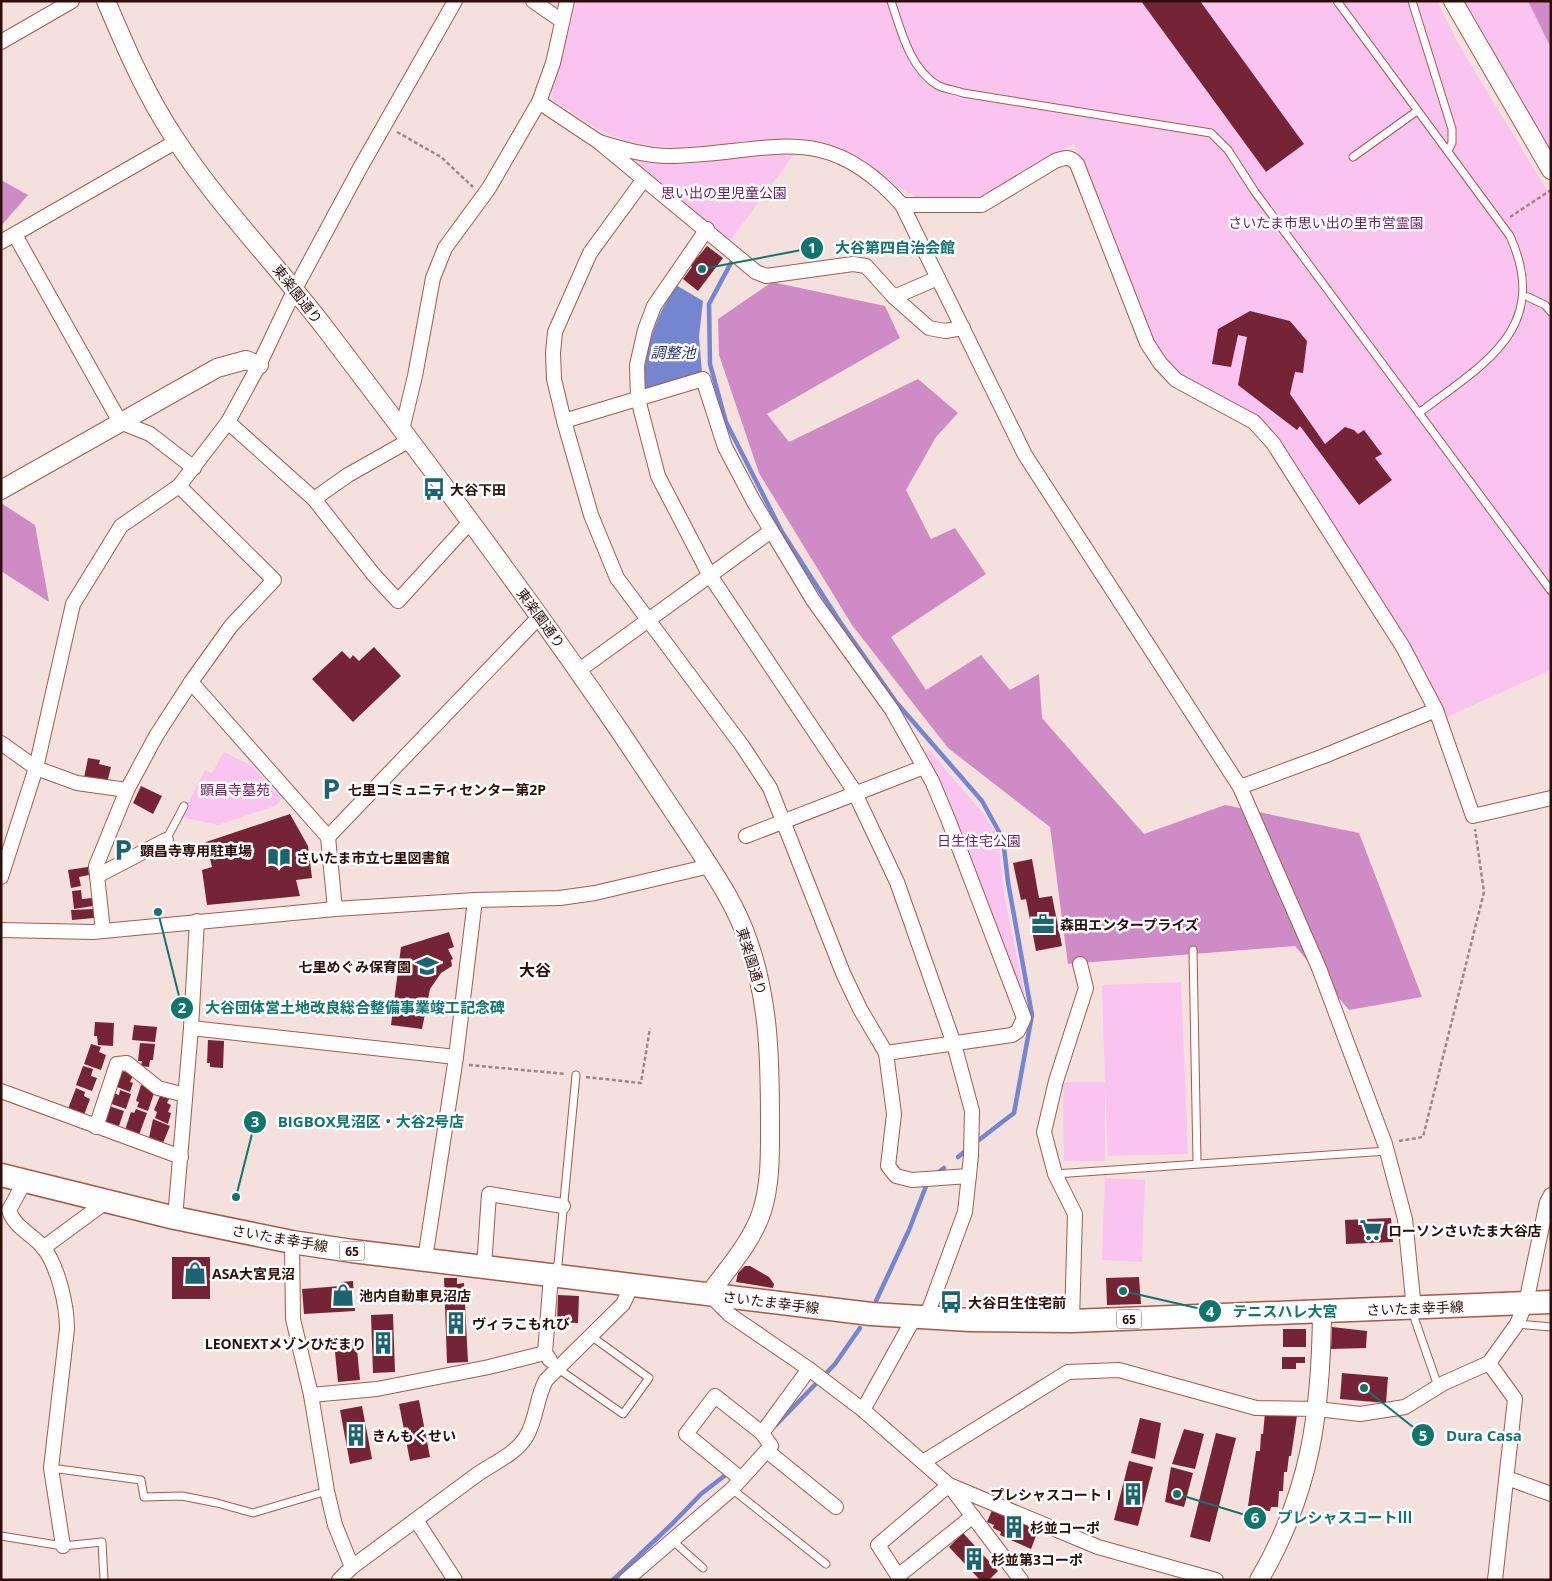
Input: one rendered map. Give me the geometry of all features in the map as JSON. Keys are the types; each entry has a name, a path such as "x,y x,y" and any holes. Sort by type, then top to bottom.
{"main road":[{"name":"さいたま幸手線","path":"1,1175 175,1218 292,1242 632,1285 920,1318 1072,1321 1414,1309 1551,1302"}],"street":[{"path":"1,42 72,1"},
{"name":"東楽園通り","path":"106,1 144,85 176,141 215,192 295,289 540,616 727,893 748,939 765,1002 770,1057 770,1158 767,1189 756,1224 742,1249 709,1294"},
{"path":"1,877 36,768 73,604 121,526 180,486 228,422 259,365 295,289 455,1"},
{"path":"533,1 562,21"},
{"path":"314,498 406,435 433,278 445,248 483,196 539,102 552,63 567,1"},
{"path":"1453,1 1551,170"},
{"path":"539,102 599,142 707,229 756,272 766,276 853,264 866,266 894,297 929,328 946,331 962,328"},
{"path":"1,242 176,141"},
{"path":"599,142 634,152 669,156 800,146 828,152 856,163 882,182 902,204 1025,455 1240,787 1319,968 1386,1148 1406,1219 1414,1309"},
{"path":"902,204 982,205 1055,161 1068,157 1073,159 1078,164 1147,343 1160,363 1176,380 1254,422 1265,432 1403,647 1436,710 1473,816 1551,798"},
{"path":"644,180 590,253 561,314 555,332 552,352 554,379 591,515 607,558 617,578 743,747 770,788 843,973 860,1009 886,1053 894,1114 888,1166 896,1176 912,1180 969,1176"},
{"path":"707,229 654,306 645,330 637,366 638,399 658,476 709,574 855,794 897,882 954,1044 972,1111 971,1156 965,1212 920,1318 863,1410"},
{"path":"15,235 120,422 150,434 194,468"},
{"path":"894,297 938,278"},
{"path":"1,490 217,368 246,360 259,365"},
{"path":"564,421 703,379 725,447 771,531 813,600 892,710 924,767 948,819 1024,1018 1018,1031 1012,1035 886,1053"},
{"path":"228,422 314,498 374,576 398,601 470,522"},
{"path":"103,931 96,866 127,790 156,736 191,682 231,626 274,580 180,486"},
{"path":"578,671 709,574 771,531"},
{"path":"328,837 540,616"},
{"path":"191,682 328,837 335,909"},
{"path":"1240,787 1324,756 1436,710"},
{"path":"1,743 36,768 77,783 127,790"},
{"path":"746,836 924,767"},
{"path":"97,876 166,840"},
{"path":"1,930 103,931 335,909 476,900 560,898 595,893 710,866"},
{"path":"425,1259 456,1057 476,900"},
{"path":"175,1218 191,1028 197,921"},
{"path":"1072,1321 1075,1214 1055,1174 1044,1132 1056,1081 1086,988 1080,964"},
{"path":"191,1028 456,1057"},
{"path":"96,1127 117,1064 127,1062 158,1088 185,1095"},
{"path":"1,1090 96,1127 181,1157"},
{"path":"26,1181 9,1210 12,1219 43,1248 67,1308 67,1329 51,1468 63,1546"},
{"path":"484,1267 489,1194 563,1206"},
{"path":"923,1462 1068,1372 1119,1370 1256,1408 1318,1408 1360,1414 1405,1406 1438,1386 1489,1363 1518,1324 1526,1304 1547,1202 1551,1195"},
{"path":"43,1248 107,1201"},
{"path":"292,1242 293,1319 310,1395 327,1492 335,1525 352,1567"},
{"path":"550,1275 545,1353 556,1368"},
{"path":"339,1580 352,1567 476,1475 511,1452 525,1438 534,1420 541,1389 556,1368 623,1304 632,1285"},
{"path":"709,1294 730,1315 818,1375 863,1410 949,1485 1021,1580"},
{"path":"1260,1580 1292,1514 1307,1467 1318,1408 1322,1312"},
{"path":"310,1395 377,1389 489,1367 545,1353"},
{"path":"1489,1363 1515,1399 1495,1580"},
{"path":"762,1433 818,1375"},
{"path":"626,1580 737,1484 771,1446 762,1433 715,1396 686,1434 737,1484"},
{"path":"767,1451 836,1506"},
{"path":"1507,1478 1551,1494"},
{"path":"949,1485 878,1545 898,1576 973,1516"},
{"path":"949,1485 1098,1547 1216,1580"},
{"path":"416,1520 455,1580"}],"lane":[{"path":"891,1 909,52 923,72 938,85 963,93 1211,133 1228,150 1261,200 1551,591"},
{"path":"1337,1 1448,151 1520,254 1528,297 1519,326 1509,341 1494,355 1419,413"},
{"path":"1412,1 1452,129 1452,143 1448,151"},
{"path":"1353,157 1417,111"},
{"path":"1528,297 1545,305 1551,312"},
{"path":"166,840 184,806"},
{"path":"1193,950 1197,1162"},
{"path":"550,1275 558,1264 576,1075"},
{"path":"1055,1174 1386,1148"},
{"path":"1414,1309 1415,1320 1438,1386"},
{"path":"1518,1324 1551,1327"},
{"path":"556,1368 623,1414 650,1378 591,1336"},
{"path":"51,1468 141,1480 144,1497 182,1496 253,1513 327,1492"},
{"path":"737,1484 826,1564"},
{"path":"1,1536 63,1546 102,1542 104,1580"},
{"path":"673,1541 703,1568"}],"path":[{"path":"386,125 441,157 483,196"},
{"path":"1500,223 1551,190"},
{"path":"1386,1148 1423,1136 1484,892 1473,816"}],"green space":[{"name":"さいたま市思い出の里市営霊園","path":"577,1 1437,1 1459,45 1551,197 1551,670 1447,717 1422,664 1275,433 1253,415 1190,385 1158,352 1074,143 986,196 927,198 916,197 895,186 865,160 823,142 794,138 678,148 629,142 599,130 553,100 551,93"},
{"path":"1462,1 1528,1 1551,48 1551,153"},
{"name":"思い出の里児童公園","path":"795,153 730,241 638,165 639,159 679,163"},
{"name":"日生住宅公園","path":"928,749 981,811 998,836 1004,895 1029,1014 922,754"},
{"name":"顕昌寺墓苑","path":"224,752 252,766 282,799 275,806 218,825 181,817 205,770 212,773"},
{"path":"1181,982 1188,1154 1108,1156 1105,1088 1105,1161 1064,1161 1063,1082 1105,1082 1102,985"},
{"path":"1105,1178 1145,1180 1142,1262 1102,1260"}],"shaded area":[{"path":"1528,1 1551,1 1551,48"},
{"path":"1,180 28,195 1,226"},
{"path":"772,282 885,306 900,338 767,414 789,442 918,379 958,413 936,437 906,490 931,539 955,528 986,574 891,637 926,690 981,655 1010,690 1039,674 1042,718 1144,834 1225,805 1359,833 1422,997 1349,1010 1295,946 1068,964 1050,827 948,748 852,625 759,473 719,355 718,319"},
{"path":"1,503 35,525 49,602 1,571"}],"water":[{"name":"調整池","path":"676,285 703,301 699,337 702,372 647,389 642,386 649,345 662,310"}],"building":[{"path":"1141,1 1200,1 1304,144 1266,172"},
{"path":"707,246 723,258 698,291 683,279 692,267 689,264 694,257 697,258"},
{"path":"1250,311 1290,321 1307,341 1303,373 1295,372 1290,394 1325,444 1345,427 1354,430 1358,434 1364,430 1382,454 1375,458 1392,480 1359,505 1300,426 1297,430 1238,385 1247,337 1238,335 1231,367 1212,364 1218,329"},
{"path":"374,647 401,676 353,722 312,679 342,651 350,659 353,655 359,661"},
{"path":"88,758 100,760 99,764 111,767 107,783 84,778"},
{"path":"141,786 162,796 153,814 133,803"},
{"path":"290,814 308,846 312,878 296,880 300,896 207,905 202,870 212,867 206,842"},
{"path":"1032,859 1039,898 1052,896 1062,946 1036,951 1026,899 1021,900 1013,863"},
{"path":"88,867 89,875 79,877 81,886 71,888 68,870"},
{"path":"81,890 82,899 92,898 93,906 74,909 72,891"},
{"path":"94,909 94,918 72,920 71,910"},
{"path":"449,932 454,947 448,949 453,959 451,960 452,966 441,973 430,989 422,1029 391,1025 401,947"},
{"path":"95,1022 114,1023 113,1046 98,1045 97,1036 94,1036"},
{"path":"134,1025 157,1027 155,1042 132,1040"},
{"path":"208,1040 224,1041 223,1068 210,1067 210,1063 207,1063"},
{"path":"140,1043 155,1044 153,1060 150,1060 149,1067 141,1066 142,1061 138,1061"},
{"path":"91,1044 101,1047 99,1052 106,1055 101,1070 84,1064"},
{"path":"83,1066 93,1069 91,1076 97,1078 92,1091 76,1085"},
{"path":"120,1070 133,1075 130,1082 133,1083 130,1092 112,1085"},
{"path":"141,1085 155,1090 148,1111 137,1107 139,1102 136,1101"},
{"path":"76,1088 85,1092 84,1096 90,1099 84,1115 68,1109"},
{"path":"120,1090 131,1094 126,1109 106,1102 110,1092 119,1095"},
{"path":"160,1096 169,1099 167,1103 171,1105 168,1112 171,1113 168,1124 155,1118 157,1112 154,1110"},
{"path":"106,1105 124,1111 119,1126 104,1121"},
{"path":"136,1109 147,1113 139,1135 125,1130 131,1112 134,1113"},
{"path":"153,1119 170,1126 163,1143 149,1138"},
{"path":"1391,1218 1393,1242 1346,1244 1345,1220"},
{"path":"172,1257 210,1257 210,1299 172,1299"},
{"path":"745,1266 750,1266 769,1277 774,1284 773,1288 736,1282 738,1273"},
{"path":"1139,1277 1141,1304 1107,1305 1106,1278"},
{"name":"ヴィラこもれび","path":"444,1278 457,1278 457,1284 464,1283 468,1362 447,1363"},
{"path":"353,1281 355,1311 304,1314 302,1289 341,1286 341,1282"},
{"path":"558,1295 579,1296 578,1323 557,1322"},
{"name":"LEONEXTメゾンひだまり","path":"393,1314 395,1372 373,1373 371,1315"},
{"path":"1332,1327 1367,1331 1366,1348 1331,1349"},
{"path":"1283,1329 1306,1329 1306,1347 1283,1347"},
{"path":"356,1340 360,1380 338,1382 334,1342"},
{"path":"1282,1357 1305,1357 1305,1363 1296,1363 1296,1369 1282,1369"},
{"path":"1342,1373 1388,1377 1386,1403 1340,1399"},
{"path":"419,1400 430,1457 410,1461 399,1404"},
{"name":"きんもくせい","path":"362,1406 372,1459 350,1464 340,1410"},
{"path":"1265,1413 1297,1416 1291,1456 1289,1456 1287,1472 1284,1472 1283,1491 1279,1491 1278,1507 1271,1507 1270,1511 1256,1510 1256,1506 1248,1506 1256,1451 1260,1451"},
{"path":"1140,1418 1161,1423 1155,1459 1131,1453"},
{"path":"1184,1429 1204,1434 1195,1469 1172,1464"},
{"path":"1216,1433 1236,1438 1210,1542 1190,1537"},
{"name":"プレシャスコートⅠ","path":"1129,1461 1153,1467 1138,1526 1114,1520"},
{"path":"1171,1467 1193,1473 1184,1507 1165,1502"},
{"name":"杉並コーポ","path":"993,1508 1039,1528 1031,1549 1000,1535 1001,1532 993,1528 994,1525 987,1522"},
{"name":"杉並第3コーポ","path":"963,1533 998,1571 989,1580 980,1580 949,1547"}],"waterway":[{"path":"732,261 709,304 710,364 726,422 782,532 840,622 896,702 982,801 1003,839 1008,882 1032,1015 1014,1113 975,1143"},
{"path":"958,1157 969,1148"},
{"path":"936,1174 944,1168"},
{"path":"876,1301 909,1230 928,1181"},
{"path":"775,1426 835,1364 860,1328"},
{"path":"613,1580 701,1494 728,1473"}],"place":[{"name":"大谷第四自治会館","path":"702,269"},
{"name":"大谷下田","path":"434,489"},
{"name":"七里コミュニティセンター第2P","path":"331,789"},
{"name":"顕昌寺専用駐車場","path":"123,850"},
{"name":"さいたま市立七里図書館","path":"279,857"},
{"name":"大谷団体営土地改良総合整備事業竣工記念碑","path":"158,912"},
{"name":"森田エンタープライズ","path":"1043,924"},
{"name":"七里めぐみ保育園","path":"427,966"},
{"name":"BIGBOX見沼区・大谷2号店","path":"236,1197"},
{"name":"ローソンさいたま大谷店","path":"1371,1230"},
{"name":"ASA大宮見沼","path":"195,1273"},
{"name":"テニスハレ大宮","path":"1123,1291"},
{"name":"池内自動車見沼店","path":"343,1295"},
{"name":"大谷日生住宅前","path":"951,1302"},
{"name":"ヴィラこもれび","path":"456,1323"},
{"name":"LEONEXTメゾンひだまり","path":"383,1343"},
{"name":"Dura Casa","path":"1364,1388"},
{"name":"きんもくせい","path":"356,1435"},
{"name":"プレシャスコートⅠ","path":"1133,1494"},
{"name":"プレシャスコートⅢ","path":"1177,1494"},
{"name":"杉並コーポ","path":"1014,1527"},
{"name":"杉並第3コーポ","path":"974,1559"}],"district":[{"name":"大谷","path":"535,970"}]}
